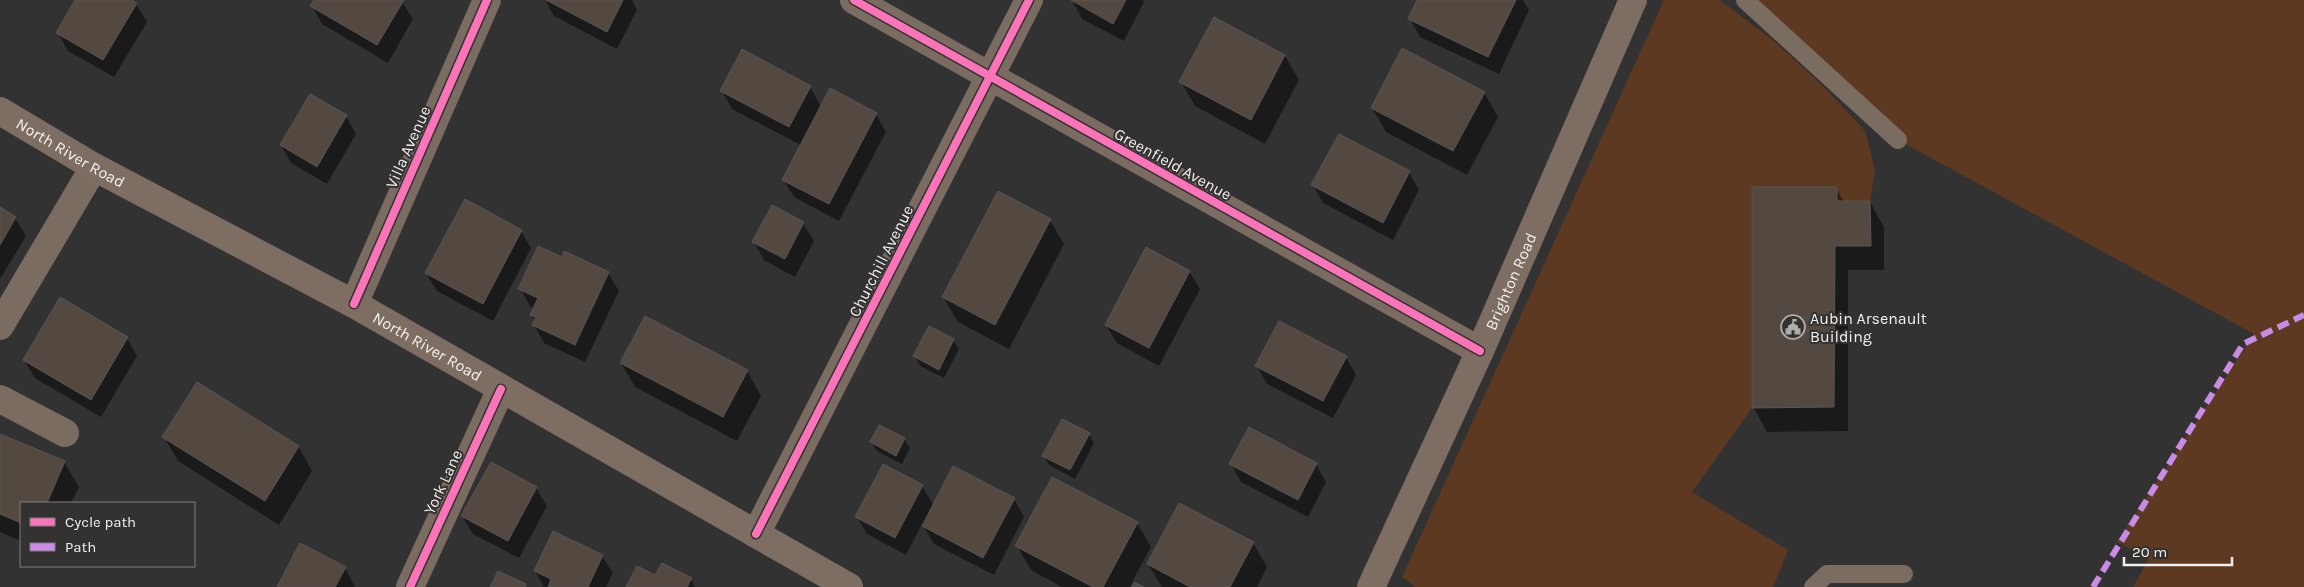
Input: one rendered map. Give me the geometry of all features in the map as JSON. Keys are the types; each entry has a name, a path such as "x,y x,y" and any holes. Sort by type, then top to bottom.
{"main road":[{"name":"Brighton Road","path":"1370,587 1480,351 1633,0"},
{"name":"North River Road","path":"0,111 94,167 354,304 849,587"}],"street":[{"name":"Villa Avenue","path":"354,304 486,0"},
{"name":"Greenfield Avenue","path":"854,0 1480,351"},
{"name":"Churchill Avenue","path":"756,534 991,78 1029,0"},
{"path":"0,326 94,167"},
{"name":"York Lane","path":"410,587 501,389"},
{"path":"0,399 65,433"}],"lane":[{"path":"1746,0 1898,140"},
{"path":"1813,587 1827,574 1904,574"}],"shaded area":[{"path":"1664,0 1720,0 1774,41 1825,88 1865,131 1875,170 1870,201 1837,201 1837,187 1752,187 1752,408 1692,492 1788,550 1773,587 1416,587 1402,577"},
{"path":"1745,0 2304,0 2304,587 2133,587 2149,559 2117,542 2254,334 1898,140"}],"building":[{"path":"75,0 132,0 137,3 103,60 56,33"},
{"path":"314,0 404,0 377,45 310,6"},
{"path":"546,0 623,0 607,32"},
{"path":"1071,0 1126,0 1113,24"},
{"path":"1417,0 1516,0 1488,57 1408,19"},
{"path":"1214,17 1285,55 1251,120 1179,82"},
{"path":"1402,48 1485,92 1453,151 1371,108"},
{"path":"742,49 811,86 789,127 720,91"},
{"path":"830,88 877,113 829,204 782,180"},
{"path":"310,94 347,115 317,167 280,145"},
{"path":"1339,134 1410,171 1383,223 1311,185"},
{"name":"Aubin Arsenault Building","path":"1752,187 1837,187 1837,201 1870,201 1871,246 1835,246 1834,407 1752,408"},
{"path":"998,191 1051,219 995,325 942,297"},
{"path":"465,199 522,230 483,304 425,273"},
{"path":"772,205 804,222 785,259 752,242"},
{"path":"0,207 16,217 0,245"},
{"path":"538,246 562,257 564,251 609,272 575,345 532,325 536,317 530,315 538,298 518,289"},
{"path":"1146,247 1190,271 1149,348 1105,325"},
{"path":"60,297 128,337 91,400 23,360"},
{"path":"645,316 748,370 723,417 620,363"},
{"path":"1279,321 1347,356 1323,401 1255,366"},
{"path":"929,326 954,339 939,370 913,356"},
{"path":"197,382 299,446 265,501 162,437"},
{"path":"1062,419 1090,433 1070,470 1042,456"},
{"path":"879,425 905,438 896,456 870,442"},
{"path":"1249,427 1317,463 1298,500 1229,464"},
{"path":"0,434 65,461 47,502 20,502 20,523 0,514"},
{"path":"491,462 537,487 508,541 461,516"},
{"path":"883,464 923,485 895,538 855,517"},
{"path":"953,466 1015,498 983,558 922,526"},
{"path":"1052,477 1138,522 1103,587 1093,587 1015,546"},
{"path":"1179,503 1254,542 1230,587 1190,587 1147,564"},
{"path":"553,531 603,555 588,587 548,587 551,579 534,571"},
{"path":"300,543 346,567 335,587 277,587"},
{"path":"662,563 692,578 687,587 626,587 637,566 655,575"},
{"path":"498,571 526,584 525,587 490,587"},
{"path":"1134,582 1144,587 1131,587"}],"marked path":[{"path":"2093,587 2243,344 2304,315"}],"cycle path":[{"path":"354,304 487,0"},
{"path":"854,0 1480,351"},
{"path":"756,534 1029,0"},
{"path":"410,587 501,389"}],"place":[{"name":"Aubin Arsenault Building","path":"1793,327"}]}
